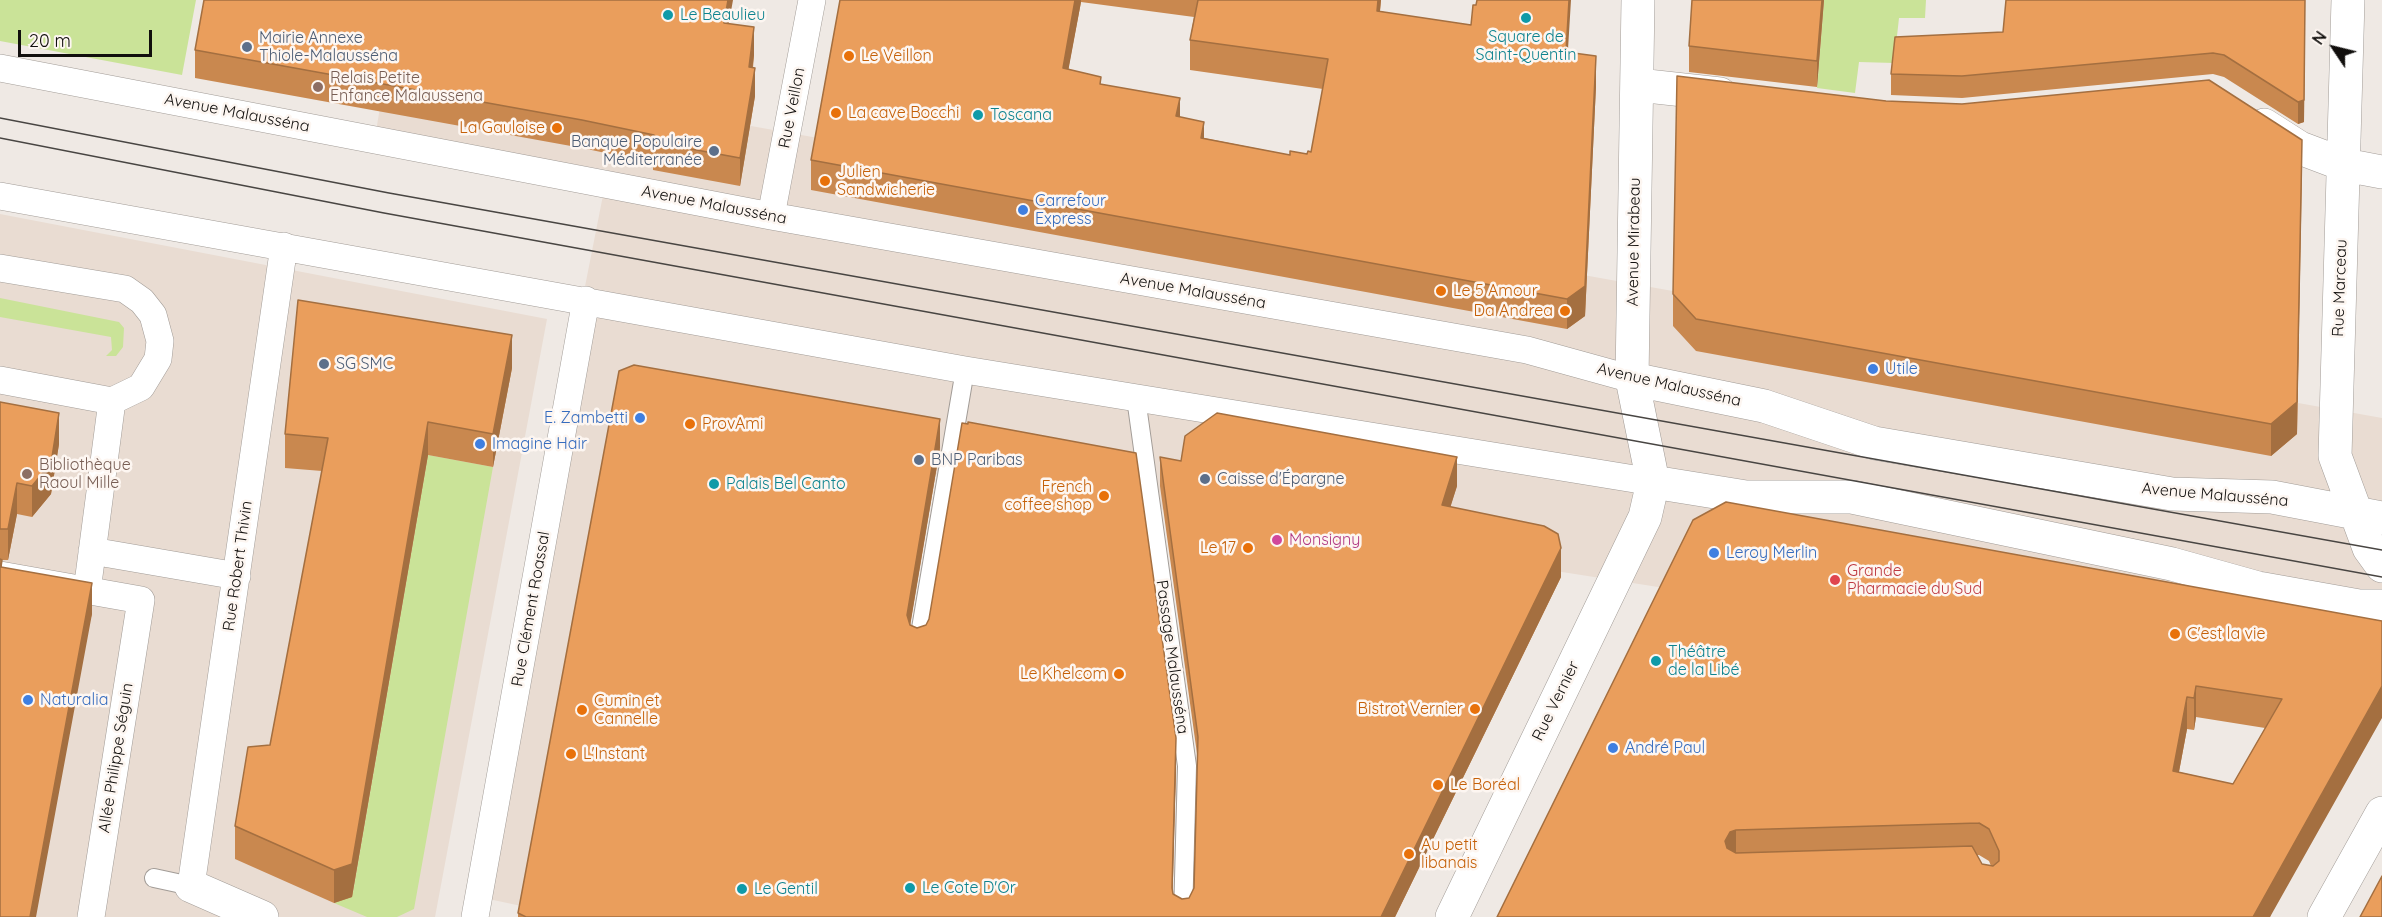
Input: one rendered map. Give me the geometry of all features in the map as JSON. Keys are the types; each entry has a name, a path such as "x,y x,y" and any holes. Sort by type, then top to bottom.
{"street":[{"name":"Rue Veillon","path":"771,216 812,0"},
{"name":"Avenue Mirabeau","path":"1638,0 1632,379 1653,482"},
{"name":"Rue Marceau","path":"2348,0 2334,443 2335,456 2368,515 2369,548 2382,566"},
{"name":"Avenue Malausséna","path":"0,69 771,216 1527,350 1632,379 1764,406 1874,443 2172,494 2272,498 2368,515"},
{"path":"1638,85 1745,97"},
{"path":"2242,111 2300,148 2344,165 2382,172"},
{"path":"0,196 965,370 1136,398 1746,497 1852,497 2172,564 2258,588 2359,606 2382,606"},
{"name":"Rue Robert Thivin","path":"191,886 284,246"},
{"path":"0,267 125,289 142,301 153,315 158,328 158,359 141,387 112,401 0,380"},
{"name":"Rue Clément Roassal","path":"475,917 586,300"},
{"path":"0,575 87,591 112,401"},
{"name":"Rue Vernier","path":"1452,917 1645,517 1653,482"},
{"path":"92,551 237,576"},
{"name":"Allée Philippe Séguin","path":"87,591 141,600 91,917"},
{"path":"2324,917 2382,813"},
{"path":"191,886 262,917"}],"lane":[{"path":"918,646 965,370"},
{"name":"Passage Malausséna","path":"1136,398 1187,766 1183,917"},
{"path":"154,878 191,886"}],"shaded area":[{"path":"388,61 2382,418 2382,700 646,429 559,914 465,894 608,170 376,131"},
{"path":"0,214 547,319 435,917 0,917"}],"green space":[{"path":"0,0 196,0 182,75 0,41"},
{"path":"1824,0 1926,0 1925,18 1899,18 1894,63 1859,62 1855,93 1817,88"},
{"path":"0,298 119,322 124,328 123,347 116,356 106,356 112,350 111,337 0,317"},
{"path":"428,455 493,467 414,909 397,917 367,917 334,903 349,897 353,892"}],"building":[{"path":"204,0 728,0 724,23 754,27 749,67 755,68 740,158 653,142 654,135 582,120 195,50"},
{"path":"840,0 1075,0 1063,68 1101,77 1100,84 1180,98 1176,116 1204,122 1201,138 1290,155 1290,151 1307,154 1308,151 1311,152 1328,59 1190,40 1198,0 1378,0 1377,11 1471,25 1473,5 1476,5 1477,0 1569,0 1566,52 1596,56 1585,286 1567,299 811,160"},
{"path":"1692,0 1822,0 1817,61 1689,46"},
{"path":"2006,0 2305,0 2304,100 2298,102 2224,55 2213,53 1962,76 1891,74 1895,37 2003,32"},
{"path":"1677,76 1886,101 1962,104 2209,80 2302,140 2297,402 2271,424 1696,319 1673,294"},
{"path":"298,300 512,335 493,434 428,422 352,864 334,870 235,826 248,747 270,745 328,438 285,434"},
{"path":"634,365 940,419 907,615 910,625 917,628 926,625 929,619 962,423 968,424 968,422 1136,453 1176,738 1172,888 1173,894 1182,899 1189,898 1194,888 1198,737 1160,457 1181,461 1185,436 1217,413 1457,457 1442,505 1544,526 1558,534 1561,548 1381,917 526,917 518,913 619,371"},
{"name":"Bibliothèque Raoul Mille","path":"0,402 59,413 51,463 32,486 17,483 8,529 0,529"},
{"path":"1726,502 2382,621 2382,686 2253,917 1497,917 1693,520","holes":["2196,686 2282,699 2233,784 2173,771 2187,697 2194,698","1979,823 1989,829 1999,851 1999,861 1993,866 1982,864 1972,846 1736,853 1727,848 1725,841 1730,832 1736,830"]},
{"path":"0,559 2,560 1,567 92,583 30,917 0,917"},
{"path":"2382,876 2382,917 2360,917"}],"tram line":[{"path":"0,118 389,193 2382,550"},
{"path":"0,138 384,213 2382,577"}],"place":[{"name":"Le Beaulieu","path":"668,15"},
{"name":"Square de Saint-Quentin","path":"1526,18"},
{"name":"Mairie Annexe Thiole-Malausséna","path":"247,47"},
{"name":"Le Veillon","path":"849,56"},
{"name":"Relais Petite Enfance Malaussena","path":"318,87"},
{"name":"La cave Bocchi","path":"836,113"},
{"name":"Toscana","path":"978,115"},
{"name":"La Gauloise","path":"557,128"},
{"name":"Banque Populaire Méditerranée","path":"714,151"},
{"name":"Julien Sandwicherie","path":"825,181"},
{"name":"Carrefour Express","path":"1023,210"},
{"name":"Le 5 Amour","path":"1441,291"},
{"name":"Da Andrea","path":"1565,311"},
{"name":"SG SMC","path":"324,364"},
{"name":"Utile","path":"1873,369"},
{"name":"E. Zambetti","path":"640,418"},
{"name":"ProvAmi","path":"690,424"},
{"name":"Imagine Hair","path":"480,444"},
{"name":"BNP Paribas","path":"919,460"},
{"name":"Bibliothèque Raoul Mille","path":"27,474"},
{"name":"Caisse d'Épargne","path":"1205,479"},
{"name":"Palais Bel Canto","path":"714,484"},
{"name":"French coffee shop","path":"1104,496"},
{"name":"Monsigny","path":"1277,540"},
{"name":"Le 17","path":"1248,548"},
{"name":"Leroy Merlin","path":"1714,553"},
{"name":"Grande Pharmacie du Sud","path":"1835,580"},
{"name":"C'est la vie","path":"2175,634"},
{"name":"Théâtre de la Libé","path":"1656,661"},
{"name":"Le Khelcom","path":"1119,674"},
{"name":"Naturalia","path":"28,700"},
{"name":"Bistrot Vernier","path":"1475,709"},
{"name":"Cumin et Cannelle","path":"582,710"},
{"name":"André Paul","path":"1613,748"},
{"name":"L'Instant","path":"571,754"},
{"name":"Le Boréal","path":"1438,785"},
{"name":"Au petit libanais","path":"1409,854"},
{"name":"Le Cote D'Or","path":"910,888"},
{"name":"Le Gentil","path":"742,889"}]}
